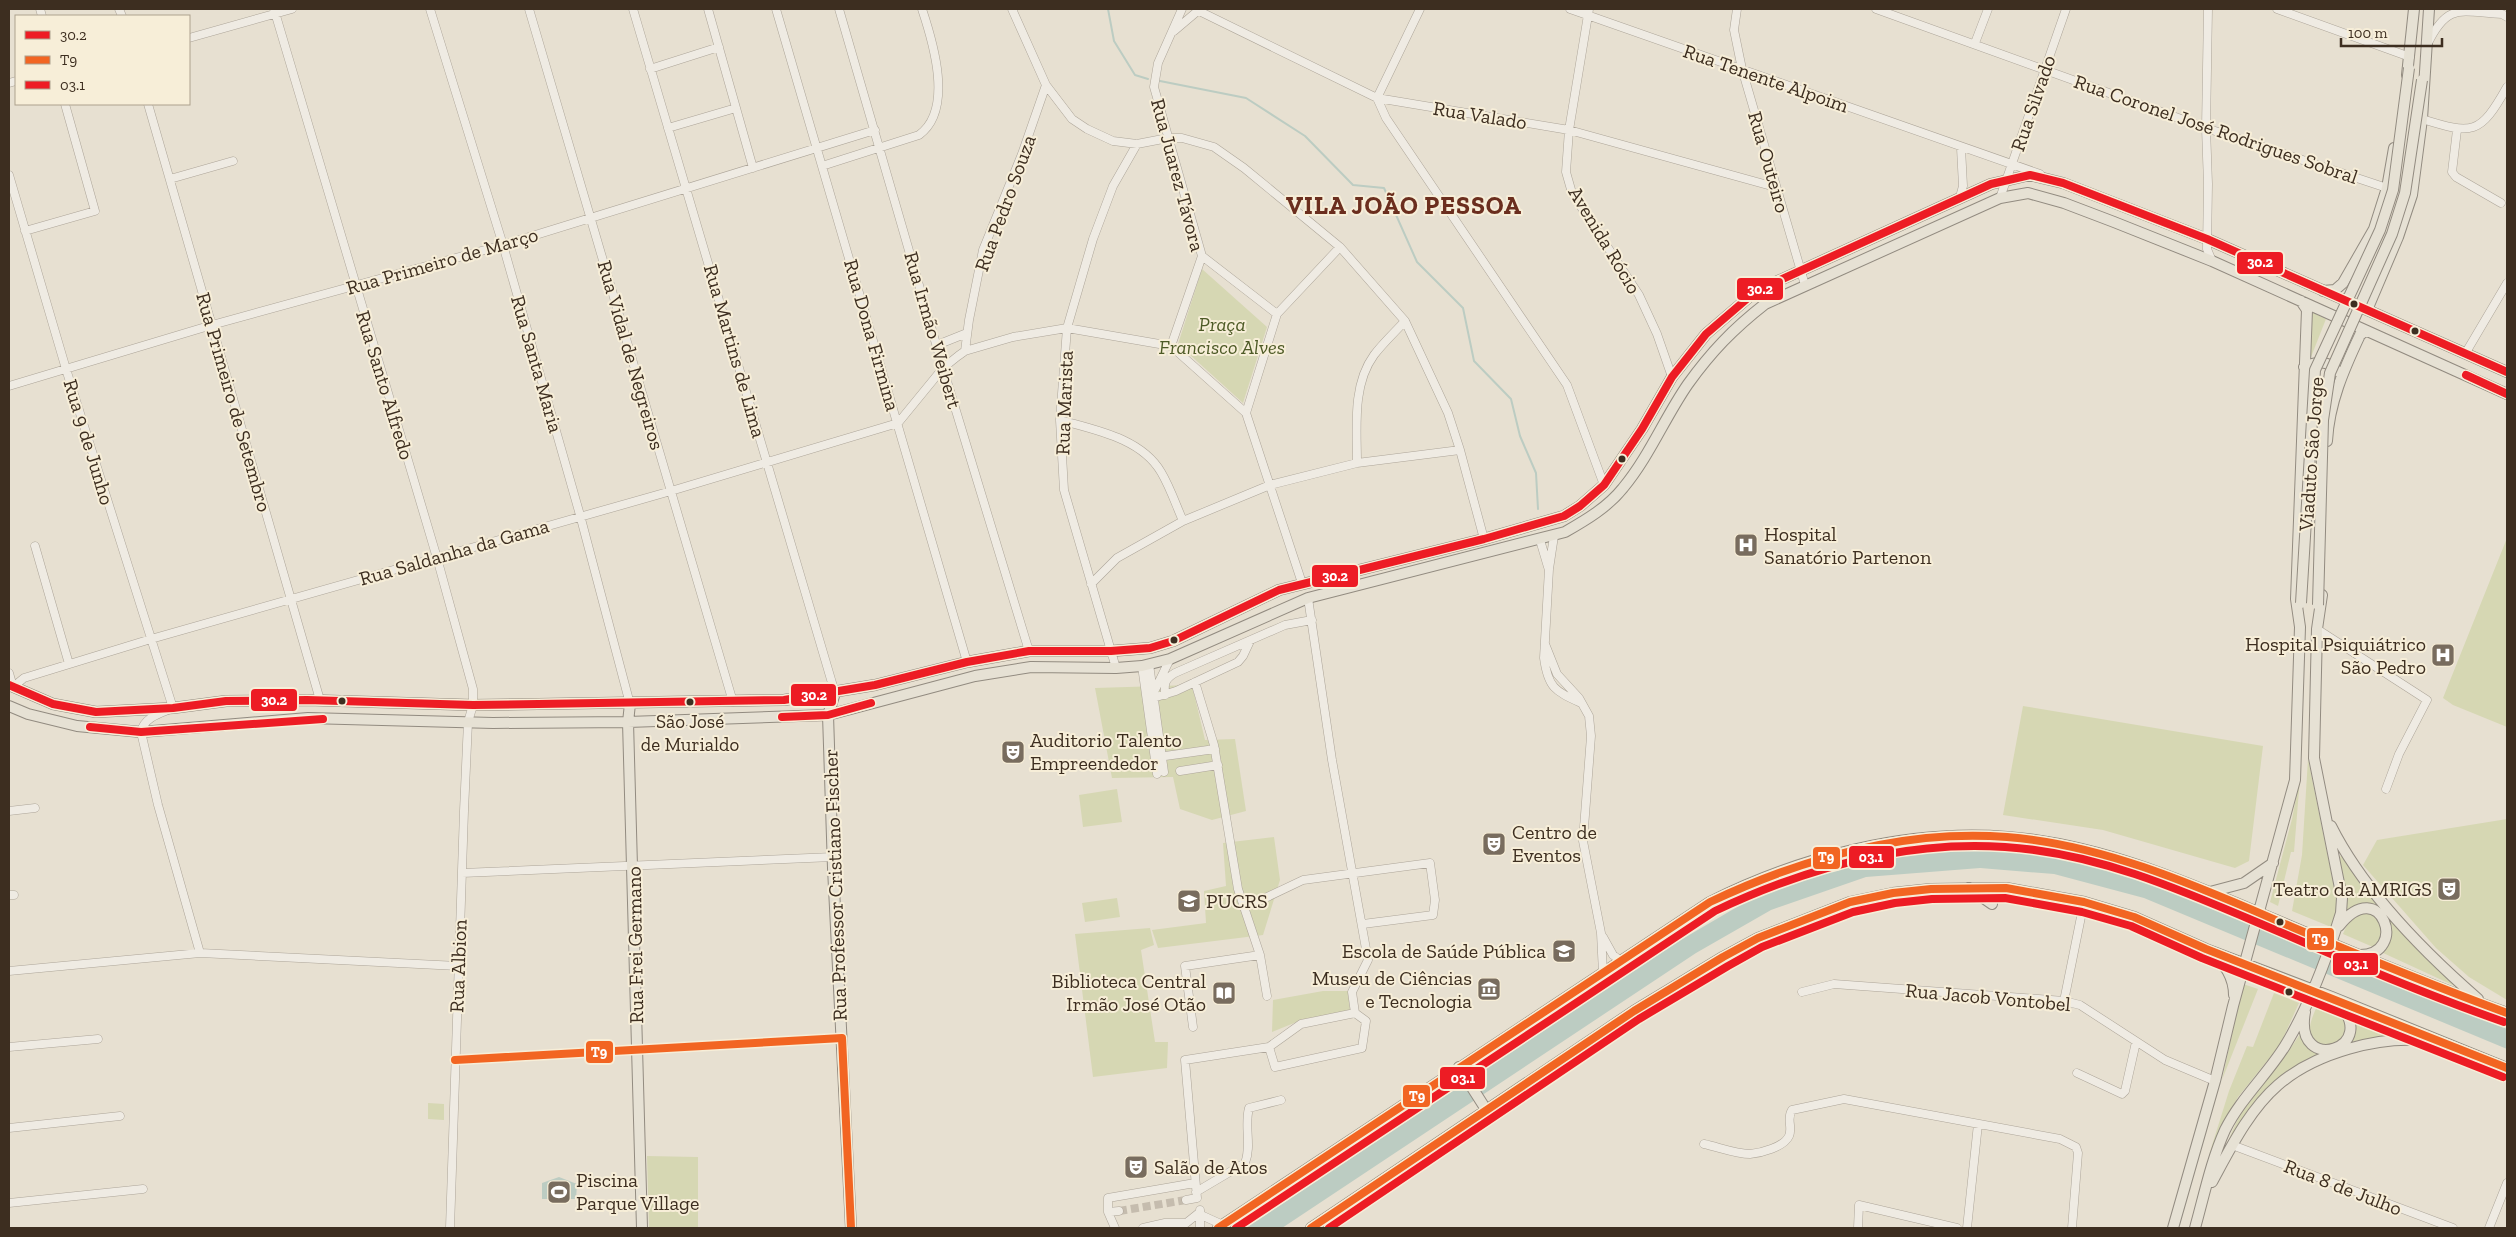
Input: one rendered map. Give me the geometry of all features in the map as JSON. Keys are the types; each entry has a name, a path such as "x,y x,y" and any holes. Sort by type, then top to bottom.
{"main road":[{"path":"2323,291 2335,290 2343,283 2374,229 2387,188 2410,57 2414,9"},
{"path":"2367,310 2386,267 2412,195 2422,119 2429,9"},
{"name":"Viaduto São Jorge","path":"2300,627 2315,370 2380,230 2393,190 2410,57"},
{"name":"Viaduto São Jorge","path":"2317,629 2324,420 2330,373 2392,234 2405,193 2424,67"},
{"path":"11,686 53,704 96,712 173,708 226,701 320,700 472,705 733,702 784,700 835,693 967,662 1029,651 1111,652 1150,648 1174,641 1279,590 1484,539 1564,516 1580,506 1604,485 1642,428 1672,377 1706,334 1756,291 1960,197 2007,179 2030,175 2063,183 2207,239 2507,372"},
{"path":"9,706 28,714 77,726 141,732 308,718 468,722 628,722 828,715 975,676 1031,667 1116,668 1145,665 1170,659 1308,598 1554,536 1595,514 1623,489 1687,385 1719,344 1734,328 1765,304 2000,198 2028,193 2064,203 2212,261 2507,394"},
{"path":"2360,255 2368,266 2386,267"},
{"path":"2173,1228 2215,1081 2244,964 2295,780 2300,627 2296,599 2306,310 2300,300"},
{"path":"2195,1228 2214,1160 2225,1130 2243,1100 2285,1046 2307,1002 2336,931 2341,913 2342,898 2314,758 2317,629 2322,605 2328,421 2341,376 2360,335 2366,331"},
{"path":"2304,367 2321,361 2332,365 2341,376"},
{"name":"Rua Professor Cristiano Fischer","path":"835,693 828,715 851,1228"},
{"name":"Rua Santa Maria","path":"628,722 630,704"},
{"name":"Rua Frei Germano","path":"628,722 642,1228"},
{"path":"2325,814 2343,850 2362,878 2429,953 2484,1005"},
{"path":"1220,1227 1462,1072 1603,973 1710,902 1734,890 1820,858 1868,846 1958,835 2008,837 2054,843 2150,869 2210,892 2257,918 2329,947 2357,955 2507,1013"},
{"path":"2210,892 2244,883 2273,863"},
{"path":"1968,888 1992,904"},
{"path":"1311,1228 1634,1012 1758,938 1850,902 1893,893 1968,888 2017,889 2084,902 2134,917 2206,949 2312,989 2507,1068"},
{"path":"2006,896 2017,889"},
{"path":"2336,931 2354,910 2369,908 2381,915 2387,928 2384,942 2373,953 2357,955"},
{"path":"2206,949 2219,959 2229,973 2234,989 2233,1006"},
{"path":"2307,1002 2303,1022 2306,1036 2315,1047 2329,1051 2336,1049 2347,1040 2351,1026 2343,1007 2332,997"},
{"path":"2198,1216 2212,1183 2232,1145 2266,1097 2278,1085 2308,1065 2345,1051 2378,1042 2416,1040 2444,1044"},
{"path":"1462,1072 1487,1111"}],"street":[{"path":"190,38 275,11 292,9"},
{"name":"Rua Santa Maria","path":"430,9 503,245 580,516 630,704"},
{"name":"Rua Vidal de Negreiros","path":"529,9 592,217 670,491 733,702"},
{"name":"Rua Martins de Lima","path":"633,9 835,693"},
{"path":"708,9 753,168"},
{"name":"Rua Dona Firmina","path":"776,9 967,662"},
{"name":"Rua Irmão Weibert","path":"839,9 943,368 1029,651"},
{"path":"822,166 919,135 927,130 936,106 938,66 922,9"},
{"path":"1006,9 1013,11 1046,85 1072,119 1087,129 1113,141 1136,144 1168,138 1198,141 1214,147 1244,168 1340,247 1405,321 1448,413 1484,539"},
{"path":"1172,32 1182,9"},
{"path":"1172,32 1198,9"},
{"name":"Rua Valado","path":"1198,9 1377,98 1569,130 1775,187"},
{"path":"1420,9 1377,98 1386,118 1566,385 1604,485"},
{"name":"Rua Tenente Alpoim","path":"1570,9 1589,12 1742,69 1962,148 2012,163 2063,183"},
{"name":"Rua Outeiro","path":"1737,9 1734,30 1742,69 1805,285"},
{"name":"Rua Coronel José Rodrigues Sobral","path":"1876,9 2045,68 2206,128 2387,188"},
{"path":"1974,43 1988,9"},
{"name":"Rua Silvado","path":"2000,198 2066,9"},
{"path":"2208,9 2206,128 2208,184 2207,249 2212,261"},
{"path":"2277,9 2410,57"},
{"name":"Rua Santo Alfredo","path":"275,11 437,558 473,689 472,705"},
{"name":"Avenida Rócio","path":"1589,12 1569,130 1566,172 1572,193 1639,295 1657,334 1672,377"},
{"path":"2426,48 2437,25 2445,16 2458,12 2504,13"},
{"name":"Rua Juarez Távora","path":"1171,346 1202,256 1154,86 1158,63 1172,32"},
{"path":"650,70 719,47"},
{"name":"Rua Pedro Souza","path":"966,351 967,333 983,250 1022,154 1046,85"},
{"path":"2422,119 2457,130 2483,122 2492,114 2507,88"},
{"path":"25,231 96,211 65,105"},
{"name":"Rua Primeiro de Setembro","path":"148,105 320,700"},
{"path":"668,128 736,108"},
{"name":"Rua Primeiro de Março","path":"9,386 212,325 503,245 875,130"},
{"path":"2457,130 2452,172 2456,177 2501,203"},
{"name":"Rua Marista","path":"1116,668 1064,490 1060,420 1067,328 1097,230 1114,186 1136,144"},
{"path":"1960,197 1963,186 1962,148"},
{"path":"170,179 233,161"},
{"name":"Rua 9 de Junho","path":"9,175 66,369 173,708"},
{"path":"1246,413 1276,314 1340,247"},
{"path":"1202,256 1276,314"},
{"path":"2465,354 2507,283"},
{"path":"1357,463 1356,418 1359,388 1373,356 1405,321"},
{"path":"898,423 943,368 966,351 1013,337 1067,328 1171,346 1246,413 1302,583"},
{"path":"937,345 967,333"},
{"path":"1060,420 1100,431 1138,447 1160,470 1183,521"},
{"name":"Rua Saldanha da Gama","path":"11,686 24,678 151,639 670,491 898,423"},
{"path":"1091,584 1117,558 1183,521 1270,485 1357,463 1460,450"},
{"path":"1554,536 1549,569 1545,644 1556,674 1588,711 1591,736 1583,841 1601,933 1603,973"},
{"path":"1540,540 1549,569"},
{"path":"35,546 69,664"},
{"path":"1269,1047 1275,1067 1358,1050 1363,1046 1366,1021 1355,1013 1352,992 1368,960 1332,760 1308,598"},
{"path":"1165,695 1164,682 1170,676 1285,625 1312,620"},
{"path":"2317,629 2427,700 2398,754 2386,789"},
{"path":"1151,692 1165,695 1238,662 1250,641"},
{"path":"1158,757 1151,692 1170,659"},
{"path":"1145,665 1151,692 1160,773"},
{"path":"9,673 11,686"},
{"path":"1195,682 1215,749 1238,889 1260,956 1266,996"},
{"name":"Rua Albion","path":"450,1228 468,722 472,705"},
{"path":"173,708 148,719 143,724 141,732 158,805 200,953"},
{"path":"1158,757 1215,749"},
{"path":"1180,771 1218,765"},
{"path":"9,811 35,808"},
{"path":"462,874 833,857"},
{"path":"1244,908 1303,880 1430,863 1435,900 1432,915 1363,924"},
{"path":"2064,1001 2084,902"},
{"path":"1601,933 1613,955 1621,961"},
{"path":"9,971 200,953 458,966"},
{"path":"1193,1027 1185,966 1260,956"},
{"name":"Rua Jacob Vontobel","path":"1802,992 1834,984 2064,1001 2080,1005 2165,1060 2215,1081"},
{"path":"1197,1196 1185,1060 1269,1047 1301,1024 1355,1013"},
{"path":"455,1060 842,1038"},
{"path":"9,1047 98,1039"},
{"path":"2077,1073 2122,1094 2125,1091 2136,1042"},
{"path":"1186,1200 1197,1196 1245,1163 1248,1156 1247,1116 1249,1108 1281,1100"},
{"path":"1704,1144 1749,1154 1782,1144 1790,1133 1788,1114 1792,1110 1844,1100 2060,1139 2076,1147 2078,1160 2072,1228"},
{"path":"9,1128 120,1116"},
{"path":"1967,1228 1978,1124"},
{"name":"Rua 8 de Julho","path":"2232,1145 2453,1228"},
{"path":"1115,1228 1108,1212 1108,1198 1195,1183"},
{"path":"2489,1228 2507,1183"},
{"path":"9,1203 143,1189"},
{"path":"1858,1228 1859,1205 1958,1228"},
{"path":"1108,1212 1119,1211"},
{"path":"1200,1212 1220,1227"},
{"path":"1180,1228 1200,1212"},
{"path":"1200,1212 1200,1228"},
{"path":"1143,1228 1165,1223 1186,1223"}],"green space":[{"name":"Praça Francisco Alves","path":"1202,269 1267,327 1243,403 1178,344"},
{"path":"2311,312 2326,319 2311,357"},
{"path":"2507,538 2507,727 2453,705 2443,698"},
{"path":"1192,685 1205,740 1235,739 1246,811 1212,820 1180,809 1173,777 1112,778 1095,688"},
{"path":"2023,706 2263,746 2249,861 2235,868 2103,830 2003,815"},
{"path":"2308,759 2336,897 2336,913 2331,927 2292,911 2302,855"},
{"path":"2300,778 2294,852 2291,852 2278,906 2270,902 2292,819"},
{"path":"1117,789 1122,822 1083,827 1079,795"},
{"path":"2507,819 2507,1000 2469,977 2436,948 2363,865 2377,840"},
{"path":"1274,837 1280,880 1263,935 1158,948 1152,930 1206,923 1204,891 1226,886 1223,843"},
{"path":"2342,856 2425,956 2457,987 2381,952 2388,941 2389,921 2377,907 2368,904 2346,911 2337,857"},
{"path":"1117,898 1120,917 1085,922 1082,903"},
{"path":"2362,912 2373,914 2382,923 2381,940 2373,947 2343,934 2348,922"},
{"path":"1150,928 1154,945 1141,950 1155,1042 1168,1042 1167,1068 1093,1077 1075,934"},
{"path":"2243,984 2258,989 2222,1080"},
{"path":"1323,991 1348,991 1350,1011 1299,1021 1272,1032 1273,1000"},
{"path":"2274,993 2299,1003 2280,1045 2238,1097 2209,1155 2229,1091 2247,1046 2253,1047"},
{"path":"2318,1004 2343,1015 2347,1027 2344,1038 2329,1047 2320,1044 2311,1035 2310,1024"},
{"path":"2354,1019 2403,1034 2311,1065 2277,1087 2219,1165 2243,1109 2300,1034 2306,1045 2320,1055 2345,1050 2355,1035"},
{"path":"428,1103 444,1104 444,1120 428,1119"},
{"path":"647,1156 698,1157 698,1228 649,1228"}],"shaded area":[{"path":"1981,848 2057,856 2150,881 2507,1029 2507,1049 2144,898 2054,874 1980,868 1866,877 1771,910 1696,953 1282,1228 1246,1228 1679,941 1761,893 1861,859"},
{"name":"Piscina Parque Village","path":"559,1177 577,1184 576,1199 542,1199 542,1183"}],"waterway":[{"path":"1108,9 1114,41 1135,75 1148,79"},
{"path":"1160,81 1246,98 1305,136 1353,185 1384,188 1417,262 1463,308 1474,361 1511,399 1520,436 1536,473 1538,509"}],"tunnel":[{"path":"1119,1211 1186,1200"}],"transit line":[{"name":"30.2","path":"9,685 53,704 96,712 173,708 226,701 307,700 473,705 784,700 875,685 967,662 1029,651 1111,651 1150,648 1173,641 1279,590 1484,539 1564,516 1580,506 1604,485 1642,429 1672,377 1706,334 1756,291 1991,184 2030,175 2063,183 2207,239 2507,372"},
{"name":"30.2","path":"2466,375 2507,394"},
{"name":"30.2","path":"782,717 828,715 871,703"},
{"name":"30.2","path":"90,727 141,732 323,719"},
{"name":"T9","path":"1218,1228 1710,902 1781,872 1818,860 1892,842 1968,836 2007,837 2081,849 2117,859 2188,883 2372,960 2507,1013"},
{"name":"03.1","path":"1236,1228 1715,911 1784,882 1820,870 1892,853 1929,848 2005,847 2042,851 2114,867 2184,892 2394,980 2504,1022"},
{"name":"T9","path":"1311,1228 1634,1011 1723,957 1758,938 1850,902 1893,893 1931,889 2006,888 2084,902 2134,917 2206,949 2507,1068"},
{"name":"03.1","path":"1329,1228 1639,1019 1728,966 1762,947 1853,912 1895,903 1932,899 2005,898 2082,912 2131,926 2202,958 2503,1077"},
{"name":"T9","path":"455,1060 842,1038 851,1228"}],"place":[{"name":"Hospital Sanatório Partenon","path":"1746,545"},
{"name":"Hospital Psiquiátrico São Pedro","path":"2443,655"},
{"name":"São José de Murialdo","path":"690,702"},
{"name":"Auditorio Talento Empreendedor","path":"1013,752"},
{"name":"Centro de Eventos","path":"1494,844"},
{"name":"Teatro da AMRIGS","path":"2449,889"},
{"name":"PUCRS","path":"1189,901"},
{"name":"Escola de Saúde Pública","path":"1564,951"},
{"name":"Museu de Ciências e Tecnologia","path":"1489,989"},
{"name":"Biblioteca Central Irmão José Otão","path":"1224,993"},
{"name":"Salão de Atos","path":"1136,1167"},
{"name":"Piscina Parque Village","path":"559,1192"}],"district":[{"name":"VILA JOÃO PESSOA","path":"1404,205"}]}
